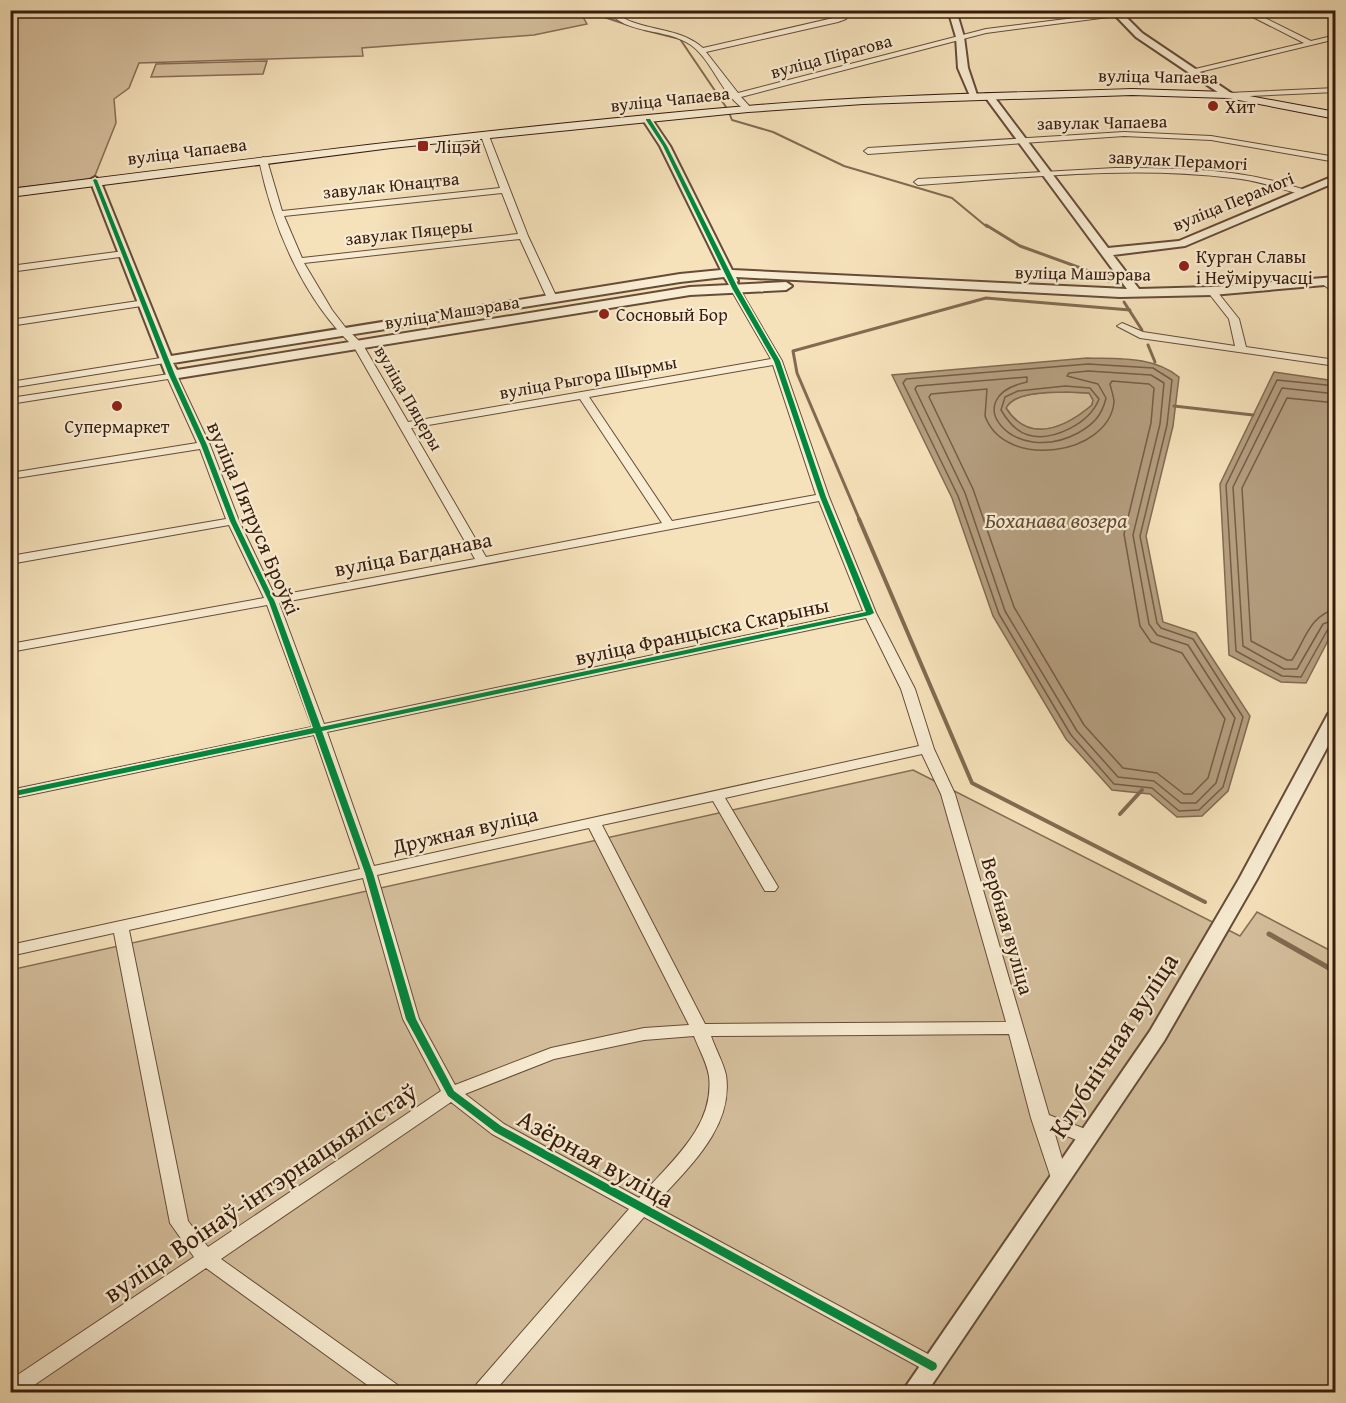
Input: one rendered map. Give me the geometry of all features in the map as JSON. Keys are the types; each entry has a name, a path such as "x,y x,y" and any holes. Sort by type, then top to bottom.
{"main road":[{"name":"вуліца Чапаева","path":"10,193 95,180 485,136 748,110 975,96 1132,92 1228,95 1335,116"}],"street":[{"path":"610,10 618,19 682,36 704,50 725,86 748,110"},
{"path":"704,50 835,20 843,17 848,10"},
{"path":"952,10 960,37 963,68 975,96"},
{"name":"вуліца Пірагова","path":"736,96 960,37 1115,13 1160,10"},
{"path":"1242,10 1312,44"},
{"path":"1115,13 1139,35 1228,95 1335,90"},
{"path":"1194,72 1335,37"},
{"name":"вуліца Пірагова","path":"934,44 961,48"},
{"path":"989,96 1136,293"},
{"path":"648,120 735,288 777,361 823,497 870,613 908,689 927,749"},
{"name":"завулак Чапаева","path":"868,151 1124,135 1211,138 1335,160"},
{"path":"485,136 522,236 552,298"},
{"name":"вуліца Пяцеры","path":"263,160 279,214 318,296 343,332 358,345 481,559"},
{"name":"завулак Перамогі","path":"1048,174 1145,172 1234,175 1304,192"},
{"path":"918,182 1048,174"},
{"name":"вуліца Перамогі","path":"1106,252 1181,244 1335,178"},
{"name":"вуліца Пятруся Броўкі","path":"95,180 233,521 272,602 369,873"},
{"name":"завулак Юнацтва","path":"279,214 506,190"},
{"name":"завулак Пяцеры","path":"300,261 522,236"},
{"path":"10,269 124,254"},
{"name":"вуліца Машэрава","path":"10,385 680,278 729,273 1136,293 1212,291 1330,280"},
{"path":"1330,280 1335,291"},
{"name":"вуліца Машэрава","path":"10,401 690,291 901,283"},
{"path":"1212,291 1234,319 1241,348"},
{"path":"10,323 145,303"},
{"path":"1122,326 1140,335 1335,363"},
{"name":"вуліца Рыгора Шырмы","path":"405,426 777,361"},
{"path":"47,379 51,394"},
{"path":"582,394 669,525"},
{"path":"10,476 204,445"},
{"name":"вуліца Багданава","path":"10,648 272,602 481,559 823,497"},
{"path":"10,560 233,521"},
{"name":"вуліца Францыска Скарыны","path":"10,795 870,613"},
{"name":"Клубнічная вуліца","path":"914,1392 1157,1036 1239,896 1335,714"},
{"name":"Дружная вуліца","path":"10,951 927,749"},
{"name":"Вербная вуліца","path":"927,749 948,794 1059,1179"},
{"path":"717,796 770,887"},
{"path":"482,1392 707,1132 718,1100 717,1074 700,1030 594,823"},
{"name":"Азёрная вуліца","path":"369,873 411,1019 451,1093 498,1129 932,1366"},
{"path":"121,928 179,1223 207,1259 392,1392"},
{"name":"вуліца Воінаў-інтэрнацыялістаў","path":"10,1391 451,1093 551,1054 644,1034 700,1030 1014,1028"},
{"path":"1040,1118 1087,1137"}],"shaded area":[{"path":"579,10 587,24 534,35 362,48 363,56 139,63 129,88 114,99 116,123 94,178 11,189 10,11"},
{"path":"267,61 263,74 151,77 156,64"},
{"path":"1066,392 1089,393 1093,400 1092,405 1059,426 1048,429 1025,426 1006,408 1010,402 1024,396"},
{"path":"913,770 1240,936 1257,912 1335,953 1335,1392 11,1392 10,970"}],"water":[{"name":"Боханава возера","path":"1087,358 1147,362 1169,370 1179,377 1173,426 1146,536 1163,622 1196,633 1250,716 1228,791 1202,816 1177,817 1150,794 1112,790 1066,739 993,616 952,498 892,375","holes":["1089,393 1093,400 1092,405 1070,420 1048,429 1025,426 1006,408 1017,398 1033,394"]},
{"path":"1274,372 1335,381 1335,627 1306,683 1281,682 1229,655 1220,484"}],"waterway":[{"path":"602,10 604,17 628,25"},
{"path":"644,30 680,39 726,107"},
{"path":"730,115 732,120 773,132 844,166 952,198 987,227"},
{"path":"986,225 1020,246 1100,275 1109,281"},
{"path":"860,521 797,373 793,351 986,298 1129,310"},
{"path":"1124,302 1129,310"},
{"path":"1129,310 1142,330"},
{"path":"1148,345 1155,362"},
{"path":"1174,406 1253,415"},
{"path":"859,519 972,783 1205,902"},
{"path":"1120,814 1142,790"},
{"path":"1269,934 1336,972"}],"cycle path":[{"path":"10,795 870,613 823,497 777,361 735,288 665,146 648,120"},
{"path":"95,180 233,521 272,602 369,873 411,1019 451,1093 498,1129 932,1366"}],"place":[{"name":"Хит","path":"1213,106"},
{"name":"Ліцэй","path":"423,146"},
{"name":"Курган Славы і Неўміручасці","path":"1184,266"},
{"name":"Сосновый Бор","path":"604,314"},
{"name":"Супермаркет","path":"117,406"}]}
